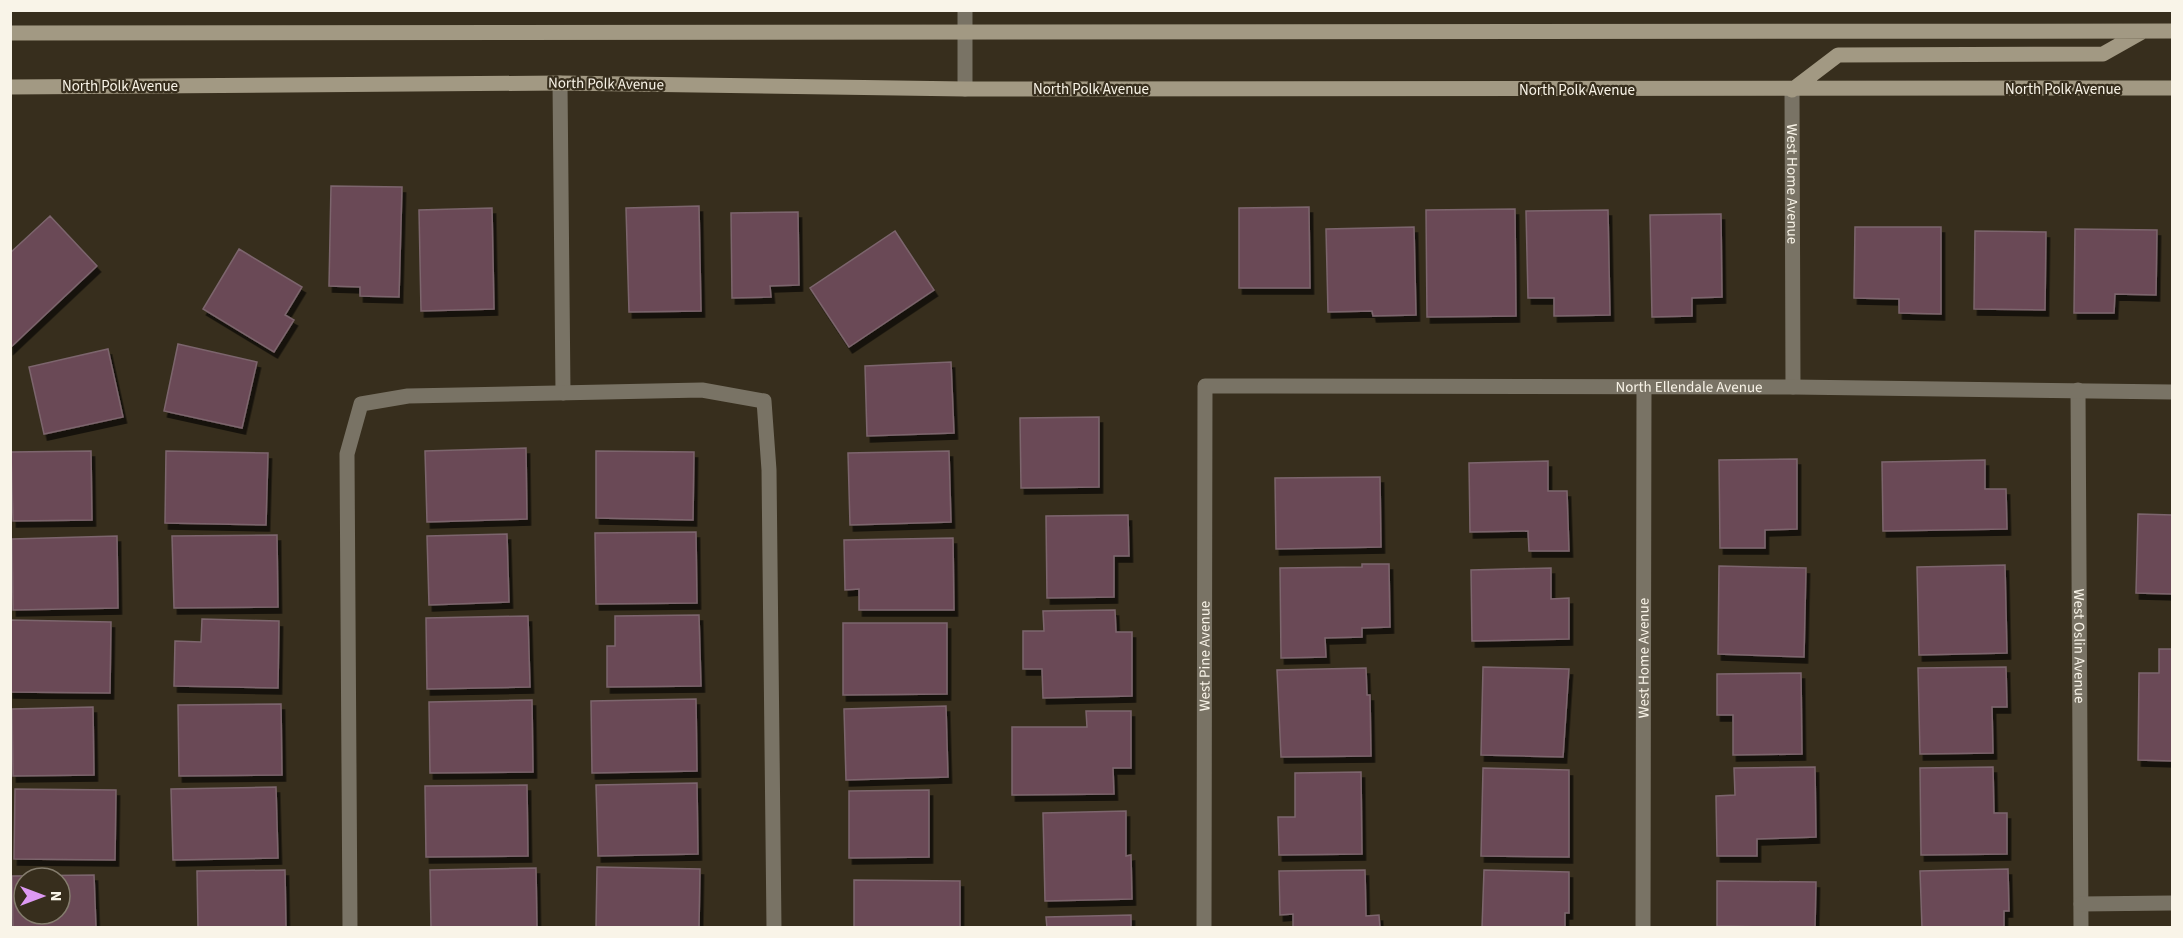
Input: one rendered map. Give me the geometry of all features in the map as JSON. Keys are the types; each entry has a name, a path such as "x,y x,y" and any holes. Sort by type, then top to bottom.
{"main road":[{"path":"1792,90 1838,55 2103,54 2145,31"},
{"path":"10,33 965,34 2172,31"},
{"name":"North Polk Avenue","path":"10,87 560,83 965,89 2172,88"}],"street":[{"path":"965,10 965,89"},
{"path":"560,83 563,393"},
{"name":"West Home Avenue","path":"1792,90 1793,387"},
{"name":"North Ellendale Avenue","path":"1205,386 1793,387 2172,392"},
{"name":"West Pine Avenue","path":"1204,927 1205,386"},
{"name":"West Home Avenue","path":"1643,927 1644,388"},
{"path":"351,927 347,454 362,404 408,396 702,390 764,401 769,470 774,927"},
{"name":"West Oslin Avenue","path":"2079,390 2081,927"},
{"path":"2081,904 2172,903"}],"building":[{"path":"331,186 402,187 399,297 360,296 360,287 329,286"},
{"path":"699,206 701,311 629,312 626,208"},
{"path":"1309,207 1310,288 1239,288 1239,208"},
{"path":"492,208 494,309 421,311 419,210"},
{"path":"1515,209 1516,316 1427,317 1426,210"},
{"path":"1608,210 1610,315 1554,316 1554,298 1528,298 1526,211"},
{"path":"798,212 799,285 770,286 771,297 732,298 731,213"},
{"path":"1721,214 1722,297 1692,298 1692,316 1652,317 1650,215"},
{"path":"50,216 97,266 10,348 10,253"},
{"path":"1414,227 1416,315 1373,316 1372,311 1328,312 1326,229"},
{"path":"1855,227 1941,227 1941,314 1899,313 1899,299 1854,298"},
{"path":"2075,229 2157,230 2156,295 2115,294 2114,313 2074,313"},
{"path":"895,231 934,290 849,347 810,288"},
{"path":"1975,231 2046,232 2045,310 1974,309"},
{"path":"239,249 302,287 285,315 294,320 274,352 203,309"},
{"path":"178,344 257,362 242,428 164,411"},
{"path":"108,349 123,417 44,434 29,367"},
{"path":"951,362 954,433 867,436 865,366"},
{"path":"1099,417 1099,487 1021,488 1020,418"},
{"path":"526,448 527,519 427,522 425,451"},
{"path":"91,451 92,520 13,521 11,452"},
{"path":"166,451 268,453 266,525 165,523"},
{"path":"596,451 694,452 693,520 596,518"},
{"path":"949,451 951,522 850,525 848,453"},
{"path":"1797,459 1797,529 1765,530 1765,548 1720,548 1719,460"},
{"path":"1985,460 1985,489 2006,489 2007,529 1883,531 1882,462"},
{"path":"1548,461 1548,491 1567,491 1569,551 1529,551 1528,531 1470,532 1469,463"},
{"path":"1380,477 1381,547 1276,549 1275,478"},
{"path":"2138,514 2172,515 2172,594 2136,593"},
{"path":"1128,515 1129,556 1114,556 1114,597 1047,598 1046,516"},
{"path":"696,532 697,603 596,604 595,533"},
{"path":"507,534 509,602 429,605 427,536"},
{"path":"277,535 278,607 174,608 172,536"},
{"path":"117,536 118,608 13,610 12,539"},
{"path":"953,538 954,610 859,610 859,589 845,590 844,540"},
{"path":"1362,564 1389,564 1390,627 1362,628 1362,637 1325,638 1326,657 1281,658 1280,568 1362,567"},
{"path":"2005,565 2007,653 1919,655 1917,567"},
{"path":"1719,566 1806,568 1804,657 1718,654"},
{"path":"1551,568 1551,599 1569,598 1569,639 1472,641 1471,570"},
{"path":"1115,610 1116,632 1132,632 1132,696 1043,698 1042,669 1023,669 1023,631 1044,631 1043,611"},
{"path":"699,615 701,686 607,687 607,646 615,646 615,616"},
{"path":"528,616 530,687 427,689 426,618"},
{"path":"202,619 279,621 278,688 174,686 175,641 201,642"},
{"path":"10,620 111,622 110,693 10,692"},
{"path":"843,623 947,623 947,694 843,695"},
{"path":"2159,649 2172,649 2172,761 2138,760 2139,673 2159,673"},
{"path":"1483,667 1569,669 1563,757 1481,755"},
{"path":"2006,667 2007,707 1992,707 1993,753 1920,754 1918,668"},
{"path":"1366,668 1367,695 1370,695 1371,756 1281,757 1277,670"},
{"path":"1801,673 1802,754 1733,755 1733,715 1717,715 1717,674"},
{"path":"696,699 697,771 592,773 591,701"},
{"path":"532,700 533,772 430,773 429,702"},
{"path":"281,704 282,775 179,776 178,705"},
{"path":"946,706 948,777 846,780 844,709"},
{"path":"93,707 94,775 13,776 12,709"},
{"path":"1086,711 1131,711 1131,768 1113,768 1114,794 1012,795 1012,727 1087,727"},
{"path":"1815,767 1816,837 1757,839 1757,856 1717,856 1716,796 1735,795 1734,768"},
{"path":"1993,767 1994,813 2007,813 2007,854 1921,855 1920,768"},
{"path":"1483,768 1569,770 1569,857 1481,856"},
{"path":"1361,772 1362,854 1279,855 1278,817 1295,817 1295,773"},
{"path":"697,783 698,854 598,856 596,785"},
{"path":"527,785 528,856 426,857 425,786"},
{"path":"276,787 278,858 173,860 171,789"},
{"path":"15,789 116,790 115,860 14,859"},
{"path":"929,790 929,857 849,858 849,791"},
{"path":"1126,811 1126,856 1131,855 1132,899 1045,901 1043,813"},
{"path":"597,867 700,869 699,928 596,928"},
{"path":"536,868 537,928 431,928 430,870"},
{"path":"2008,869 2009,911 2004,911 2004,928 1922,928 1920,871"},
{"path":"285,870 286,928 198,928 197,871"},
{"path":"1365,870 1366,916 1379,915 1380,928 1293,928 1293,914 1280,915 1279,871"},
{"path":"1484,870 1569,872 1569,913 1565,913 1565,928 1482,928"},
{"path":"72,875 94,875 96,928 13,928 13,926 72,926"},
{"path":"854,880 960,881 960,928 854,928"},
{"path":"1717,881 1816,882 1815,928 1717,926"},
{"path":"1131,915 1131,928 1047,928 1046,917"}]}
